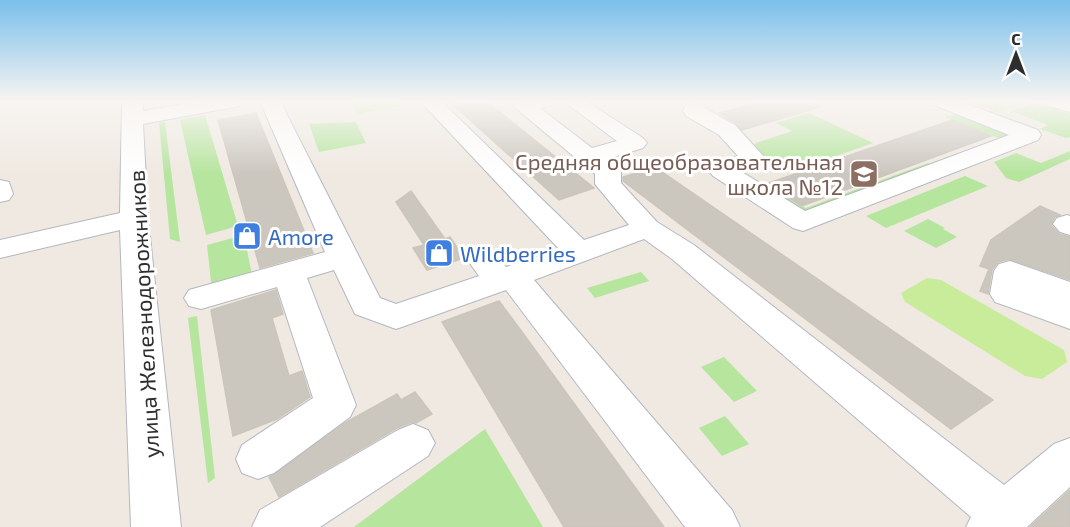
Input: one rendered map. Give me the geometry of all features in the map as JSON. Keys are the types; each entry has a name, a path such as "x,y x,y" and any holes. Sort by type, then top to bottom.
{"street":[{"name":"улица Железнодорожников","path":"132,126 134,218 156,527"},
{"path":"282,126 367,306 396,316 498,271 579,251 647,228"},
{"path":"454,126 579,251"},
{"path":"548,126 608,172 608,184 647,228 696,262 998,521 1070,458"},
{"path":"589,157 635,143 609,126"},
{"path":"720,126 728,130 754,159 722,171 803,222 1030,135 1005,126"},
{"path":"0,188 0,194"},
{"path":"0,249 134,218"},
{"path":"201,298 343,257"},
{"path":"498,271 715,527"},
{"path":"1070,294 1010,271 1007,294 1070,317"},
{"path":"258,459 336,405 289,273"},
{"path":"277,527 413,443"}],"green space":[{"path":"159,126 165,126 180,242 170,239"},
{"path":"181,126 208,126 238,226 206,235"},
{"path":"310,126 358,126 366,143 319,152"},
{"path":"781,126 836,126 873,143 791,172 752,148 756,143 792,131"},
{"path":"967,126 987,126 1013,135 1001,139"},
{"path":"1047,126 1070,126 1070,137 1066,138 1040,129"},
{"path":"1070,151 1070,159 1019,182 1006,178 994,162 1016,153 1041,163"},
{"path":"928,163 934,166 803,213 752,185 762,182 806,208"},
{"path":"965,176 988,186 886,228 866,216"},
{"path":"928,219 957,237 936,248 904,231"},
{"path":"244,235 253,280 212,291 207,245"},
{"path":"641,272 649,281 595,298 587,288"},
{"path":"927,278 941,280 1064,350 1067,362 1042,379 1025,376 905,302 901,293"},
{"path":"197,316 215,478 208,483 188,318"},
{"path":"724,357 757,391 734,402 701,367"},
{"path":"725,416 749,444 722,456 699,428"},
{"path":"485,429 543,527 354,527"}],"building":[{"path":"220,126 261,126 313,253 260,268"},
{"path":"476,126 517,126 594,188 559,200"},
{"path":"738,126 757,126 742,130"},
{"path":"936,126 966,126 991,136 802,206 766,184"},
{"path":"655,167 993,400 951,429 623,181 623,177"},
{"path":"411,191 445,239 450,237 464,258 427,270 413,248 424,245 396,202"},
{"path":"1040,206 1060,215 1055,217 1051,225 1059,234 1070,237 1070,280 1009,259 998,262 992,270 988,294 980,291 989,269 980,266 991,240"},
{"path":"276,290 283,314 272,318 289,376 302,371 310,397 277,419 233,436 211,310"},
{"path":"499,301 664,527 564,527 442,322"},
{"path":"415,392 432,414 416,423 412,422 397,428 279,497 269,477 345,423 397,394 401,400"},
{"path":"1070,490 1070,527 1030,527"}],"place":[{"name":"Средняя общеобразовательная школа №12","path":"864,174"},
{"name":"Amore","path":"247,236"},
{"name":"Wildberries","path":"439,253"}]}
